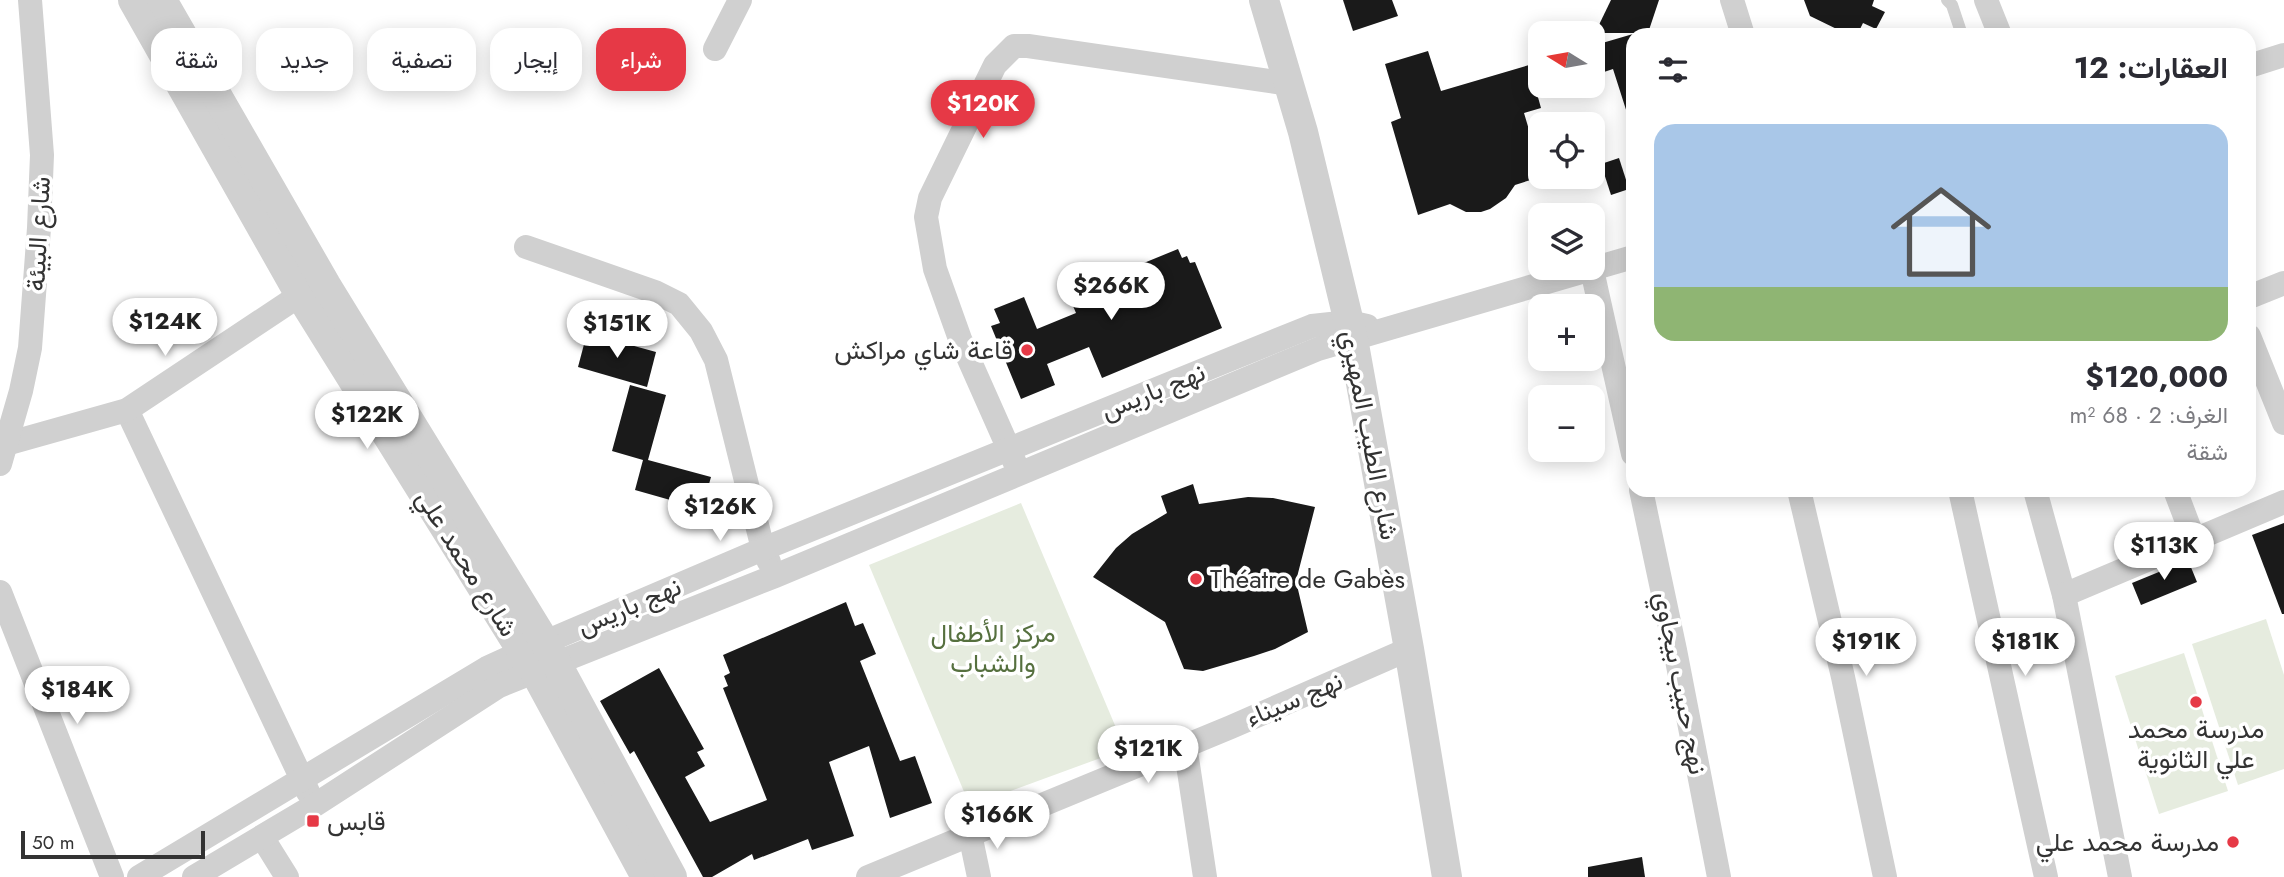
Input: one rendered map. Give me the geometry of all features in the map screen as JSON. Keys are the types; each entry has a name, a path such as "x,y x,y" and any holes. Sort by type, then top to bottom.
{"street":[{"name":"شارع البيئة","path":"3,454 30,348 39,228 42,155 30,0"},
{"name":"شارع محمد علي","path":"133,0 540,657 672,877"},
{"name":"شارع محمد علي","path":"163,0 313,290"},
{"path":"715,49 740,0"},
{"name":"شارع الطيب المهيري","path":"1264,0 1290,84 1351,330 1447,877"},
{"path":"1732,0 1741,28"},
{"path":"1986,0 1997,28"},
{"path":"1019,473 960,339 935,269 926,217 930,198 995,65 1014,46 1028,46 1290,84"},
{"path":"2256,64 2284,54"},
{"path":"526,247 655,292 679,304 701,331 716,360 763,549 775,576"},
{"name":"نهج باريس","path":"1605,266 1626,259"},
{"name":"نهج باريس","path":"194,877 315,805 540,657 763,549 1312,327 1385,330 1558,280"},
{"path":"1594,280 1626,423"},
{"path":"2256,294 2284,283"},
{"path":"3,454 127,410 313,290"},
{"name":"نهج باريس","path":"139,877 487,668 540,657 775,576 1318,349 1351,330"},
{"path":"2256,354 2284,424"},
{"path":"127,410 315,805"},
{"name":"نهج حبيب بيجاوي","path":"1642,497 1718,877"},
{"path":"1801,497 1843,677 1885,877"},
{"path":"1962,497 2046,877"},
{"path":"2037,497 2064,595 2120,877"},
{"path":"2178,497 2194,540"},
{"path":"2064,595 2284,502"},
{"path":"0,592 112,877"},
{"name":"نهج سيناء","path":"868,877 1409,649"},
{"name":"شارع محمد علي","path":"540,657 646,877"},
{"path":"1185,745 1206,877"},
{"path":"970,834 979,877"},
{"path":"262,837 287,877"}],"lane":[{"path":"1947,0 1952,5 1960,28"}],"green space":[{"name":"مركز الأطفال والشباب","path":"1021,503 1125,749 970,806 869,565"},
{"path":"2266,619 2284,675 2284,769 2238,785 2192,644"},
{"path":"2184,653 2228,791 2159,814 2115,676"}],"building":[{"path":"1343,0 1392,0 1398,16 1353,31"},
{"path":"1611,0 1659,0 1650,28 1626,28 1626,33 1605,33 1605,21 1601,21"},
{"path":"1804,0 1874,0 1872,6 1885,12 1877,28 1863,23 1860,28 1835,28 1810,16"},
{"path":"1626,36 1626,110 1613,69 1605,72 1605,42"},
{"path":"1428,51 1441,91 1528,65 1528,98 1538,98 1541,108 1524,113 1528,126 1528,181 1515,185 1506,198 1481,212 1466,212 1450,204 1418,215 1391,122 1401,118 1385,64"},
{"path":"1619,158 1626,180 1626,190 1611,195 1605,176 1605,163"},
{"path":"1178,249 1182,258 1187,256 1190,263 1195,262 1222,328 1102,378 1089,347 1047,364 1055,385 1021,399 991,326 1000,323 994,309 1024,297 1037,329 1076,313 1068,294"},
{"path":"587,333 656,352 647,387 578,367"},
{"path":"630,385 666,395 648,460 711,477 702,509 635,490 643,460 612,451"},
{"name":"Théatre de Gabès","path":"1193,484 1199,504 1248,497 1273,498 1315,507 1296,581 1308,632 1275,649 1254,656 1203,671 1184,669 1165,622 1093,577 1116,548 1132,534 1167,513 1161,496"},
{"path":"2284,523 2284,614 2282,614 2252,535"},
{"path":"2188,560 2197,582 2141,605 2132,583"},
{"path":"846,602 855,626 863,623 876,654 860,661 900,761 915,756 932,803 890,818 869,746 829,762 854,836 812,850 808,839 754,860 752,854 712,877 703,877 634,751 630,754 600,701 659,668 704,749 697,752 705,766 685,777 710,822 767,800 723,688 728,686 724,676 730,673 723,655"},
{"path":"1642,857 1645,877 1588,877 1588,867"}],"place":[{"name":"قاعة شاي مراكش","path":"1027,350"},
{"name":"Théatre de Gabès","path":"1196,579"},
{"name":"مدرسة محمد علي الثانوية","path":"2196,702"},
{"name":"قابس","path":"313,821"},
{"name":"مدرسة محمد علي","path":"2233,842"}]}
